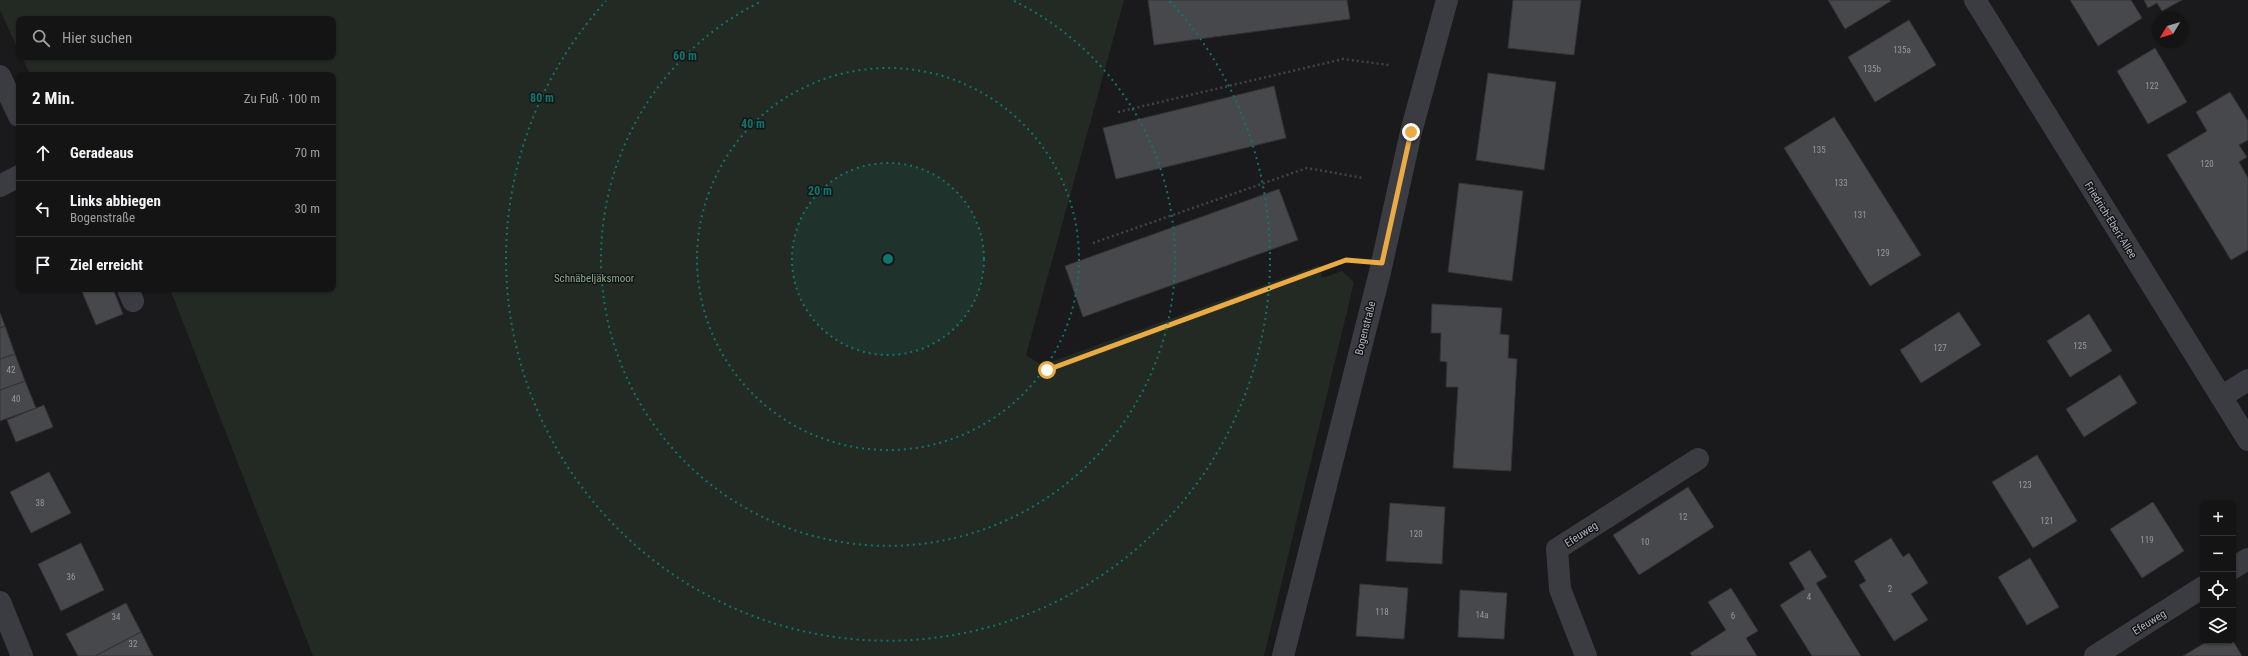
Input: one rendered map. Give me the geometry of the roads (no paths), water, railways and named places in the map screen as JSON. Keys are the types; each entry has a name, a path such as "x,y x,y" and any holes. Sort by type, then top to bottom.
{"street":[{"name":"Bogenstraße","path":"1283,656 1382,263 1411,132 1448,0"},
{"name":"Friedrich-Ebert-Allee","path":"1975,0 2248,440"},
{"path":"0,76 16,110"},
{"path":"0,186 16,178"},
{"path":"2221,397 2248,380"},
{"name":"Efeuweg","path":"1586,656 1560,589 1557,549 1698,458"},
{"path":"2236,566 2248,559"},
{"name":"Efeuweg","path":"2095,656 2200,589"},
{"path":"0,602 22,656"}],"park label":[{"name":"Schnäbeljäksmoor","path":"594,278"}]}
